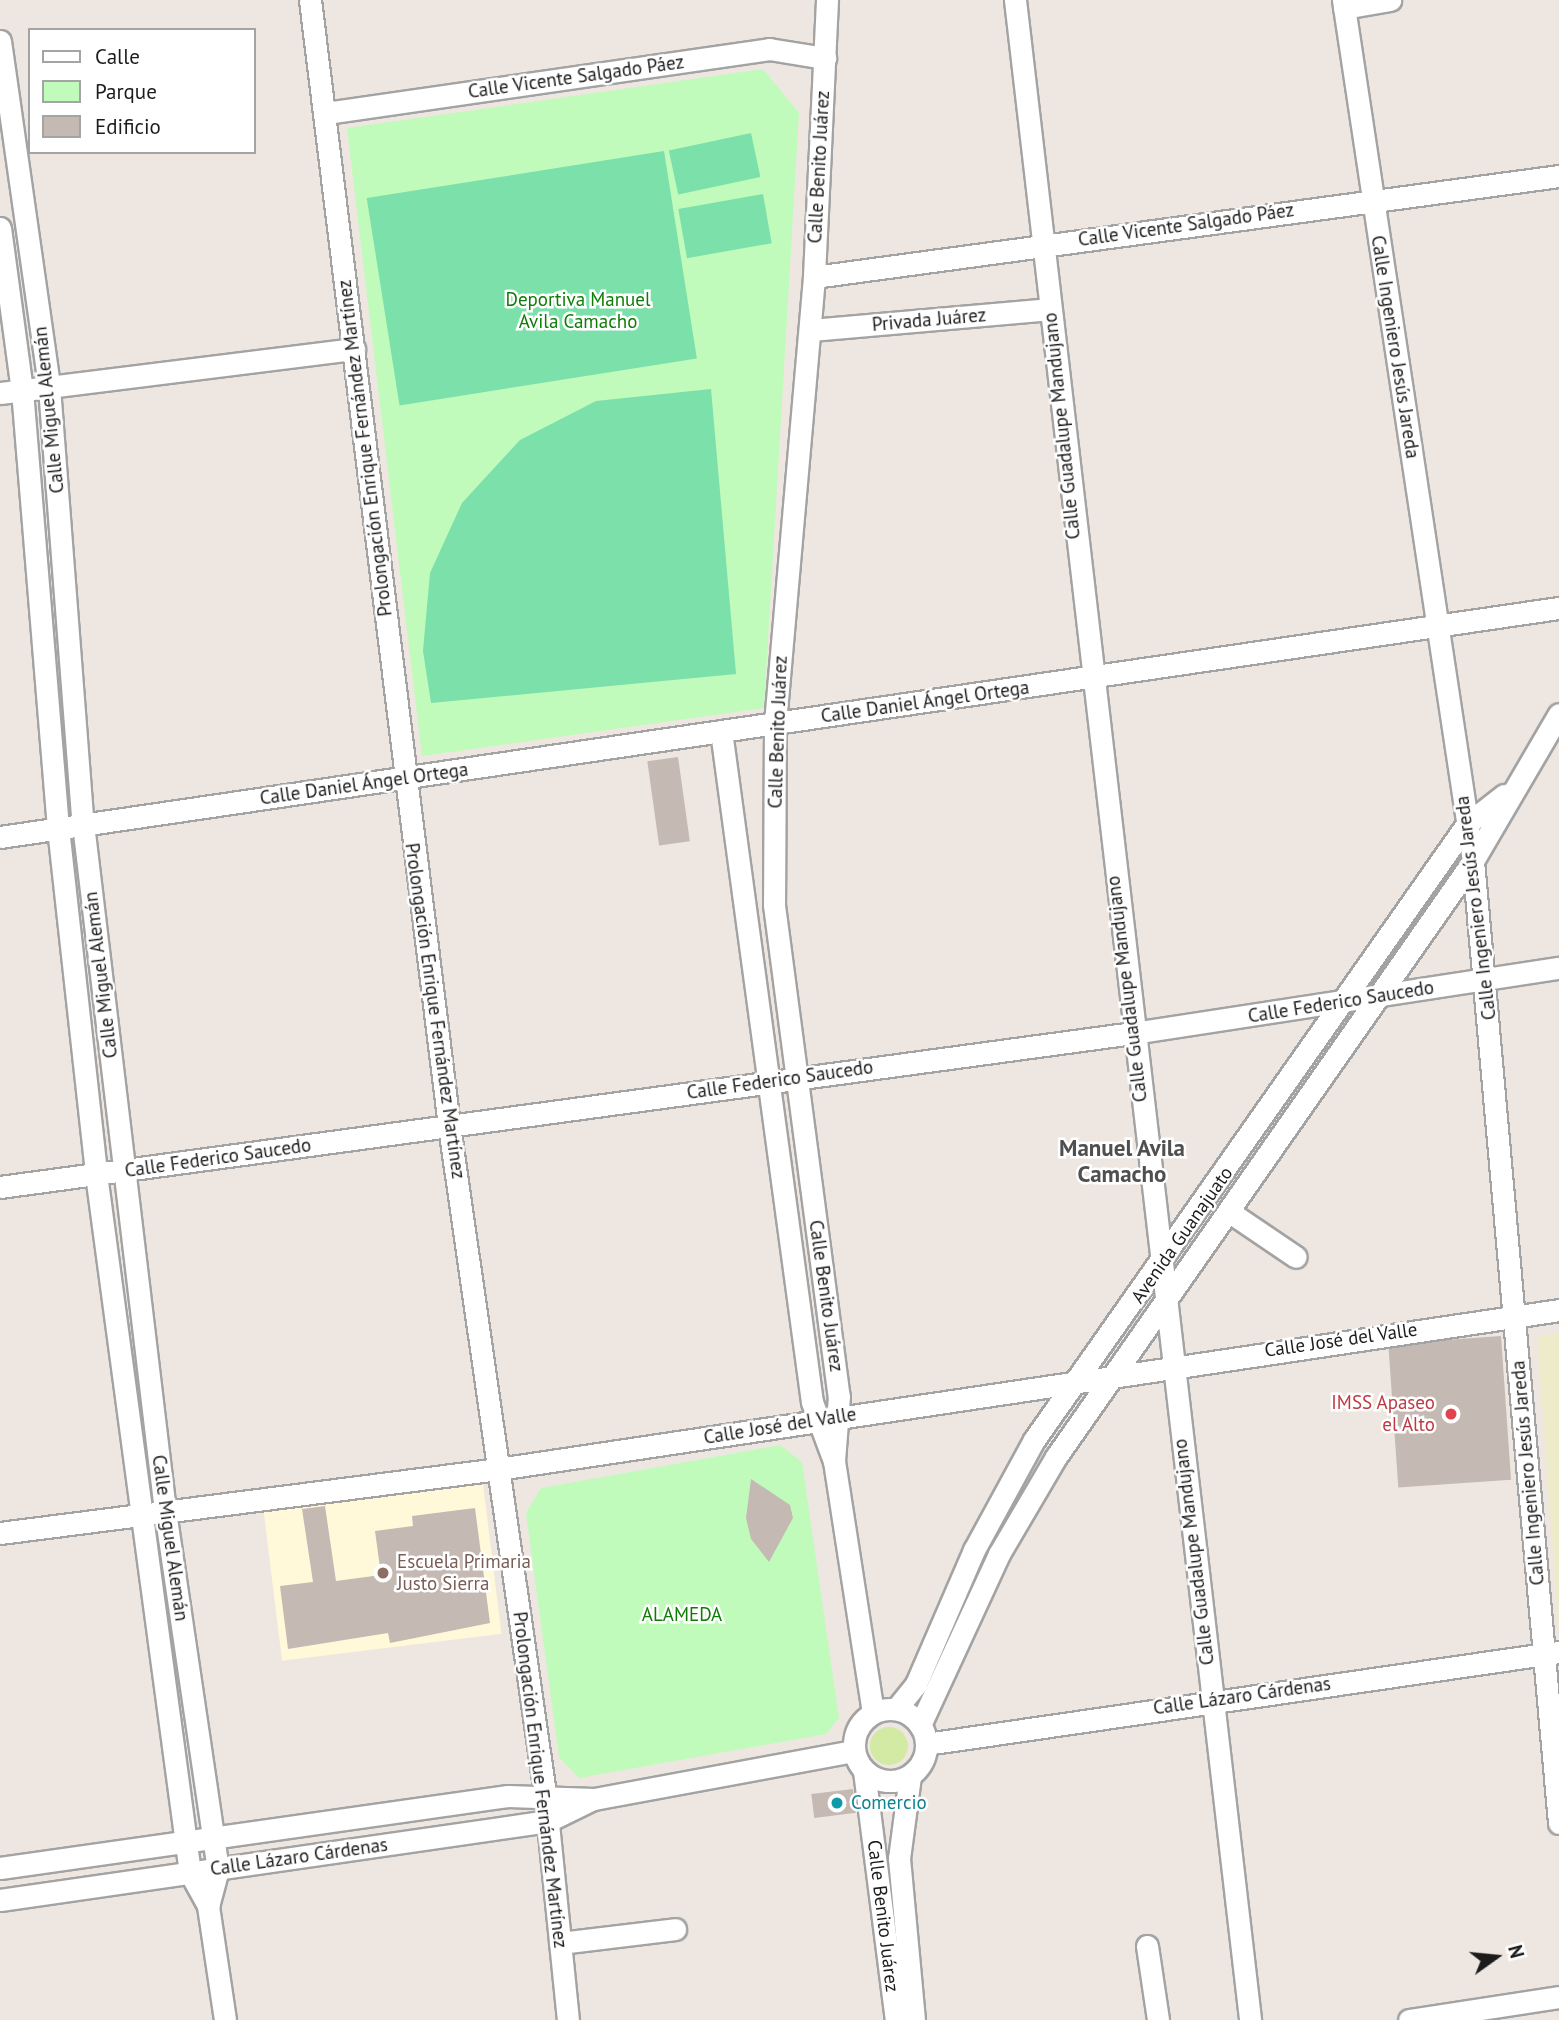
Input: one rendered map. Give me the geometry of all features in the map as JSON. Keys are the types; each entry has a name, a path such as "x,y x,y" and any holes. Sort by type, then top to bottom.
{"street":[{"name":"Prolongación Enrique Fernández Martínez","path":"310,0 326,113 404,779 449,1126 545,1794 568,2020"},
{"name":"Calle Benito Juárez","path":"827,0 814,277 775,723 774,905 841,1417 834,1461"},
{"name":"Calle Guadalupe Mandujano","path":"1015,0 1089,678 1250,2020"},
{"path":"1344,4 1391,0"},
{"name":"Calle Ingeniero Jesús Jareda","path":"1344,4 1371,200 1440,623 1473,861 1486,979 1515,1317 1551,1653 1559,1822"},
{"name":"Calle Miguel Alemán","path":"0,41 49,387 83,824 165,1511 218,1869 208,1906"},
{"name":"Calle Vicente Salgado Páez","path":"326,113 769,49 825,58"},
{"name":"Calle Vicente Salgado Páez","path":"814,277 1559,176"},
{"name":"Calle Miguel Alemán","path":"0,228 22,390 58,828 96,1174 139,1514 185,1841 190,1873 208,1906 225,2020"},
{"name":"Privada Juárez","path":"810,330 1049,309"},
{"path":"0,393 354,349"},
{"name":"Calle Daniel Ángel Ortega","path":"0,837 1089,678 1440,623 1559,608"},
{"name":"Avenida Guanajuato","path":"923,1734 999,1554 1114,1374 1166,1306 1374,998 1473,861 1512,789 1557,719"},
{"name":"Calle Benito Juárez","path":"721,731 768,1081 819,1421 834,1461 873,1712"},
{"name":"Avenida Guanajuato","path":"896,1709 916,1685 974,1550 1034,1440 1161,1267 1467,824 1512,789"},
{"name":"Calle Federico Saucedo","path":"0,1186 1133,1033 1559,968"},
{"path":"1231,1213 1296,1257"},
{"name":"Calle José del Valle","path":"0,1532 498,1469 819,1421 1171,1363 1559,1310"},
{"name":"Calle Lázaro Cárdenas","path":"923,1734 1212,1700 1551,1653"},
{"path":"896,1709 923,1734 909,1776 886,1782 864,1771 853,1751 857,1728 873,1712 896,1709"},
{"name":"Calle Lázaro Cárdenas","path":"0,1900 548,1821 594,1799 853,1751"},
{"name":"Calle Benito Juárez","path":"864,1771 896,2020"},
{"name":"Calle Benito Juárez","path":"909,1776 899,1858 914,2020"},
{"name":"Calle Lázaro Cárdenas","path":"0,1868 212,1837 545,1794 594,1799"},
{"path":"876,1862 899,1858"},
{"path":"561,1943 675,1929"},
{"path":"1147,1946 1158,2020"},
{"path":"1409,2020 1559,1997"}],"shaded area":[{"path":"1559,1333 1559,1632 1537,1337"},
{"name":"Escuela Primaria Justo Sierra","path":"483,1484 501,1634 282,1661 264,1511"}],"green space":[{"name":"Deportiva Manuel Avila Camacho","path":"763,69 799,113 764,708 422,756 347,128"},
{"path":"751,133 760,177 678,194 669,150"},
{"path":"664,151 697,358 400,406 367,198"},
{"path":"763,194 772,243 687,258 678,209"},
{"path":"711,389 736,674 431,703 423,651 430,573 462,503 520,440 596,401"},
{"name":"ALAMEDA","path":"780,1445 802,1462 839,1718 826,1734 579,1778 559,1757 526,1513 541,1488"},
{"path":"889,1727 902,1733 908,1746 902,1759 889,1765 876,1759 870,1746 876,1733"}],"building":[{"path":"678,757 690,841 659,845 647,761"},
{"name":"IMSS Apaseo el Alto","path":"1501,1336 1511,1480 1398,1488 1388,1344"},
{"path":"751,1479 790,1505 793,1518 769,1562 751,1539 746,1518"},
{"path":"325,1506 336,1581 381,1575 375,1531 413,1526 412,1516 475,1508 490,1623 390,1643 388,1633 288,1649 280,1586 313,1582 302,1509"},
{"name":"Comercio","path":"853,1789 856,1813 814,1818 811,1794"}],"place":[{"name":"IMSS Apaseo el Alto","path":"1451,1414"},
{"name":"Escuela Primaria Justo Sierra","path":"383,1573"},
{"name":"Comercio","path":"837,1803"}],"district":[{"name":"Manuel Avila Camacho","path":"1122,1161"}]}
